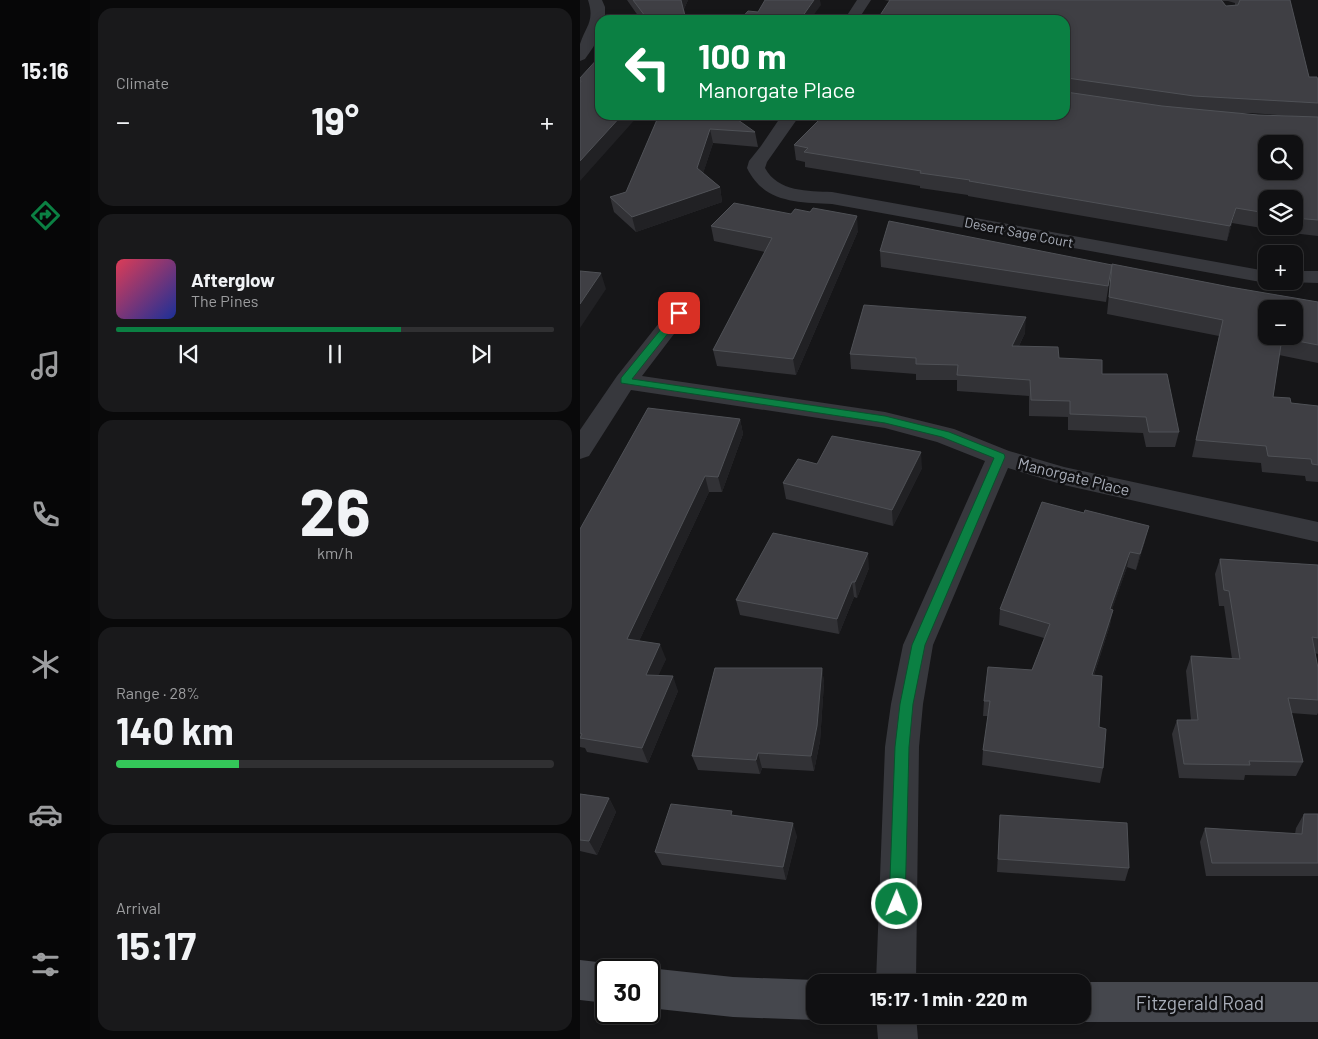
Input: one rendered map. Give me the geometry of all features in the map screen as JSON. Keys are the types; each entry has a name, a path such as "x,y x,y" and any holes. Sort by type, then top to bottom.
{"main road":[{"path":"580,980 595,982"},
{"path":"660,989 734,998 806,1000"},
{"name":"Fitzgerald Road","path":"1091,1002 1318,1002"}],"street":[{"path":"595,0 597,15"},
{"path":"854,15 864,0"},
{"path":"580,56 595,30"},
{"name":"Desert Sage Court","path":"788,120 768,150 758,161 756,168 759,175 772,187 797,195 832,198 1258,276"},
{"path":"1303,277 1318,277"},
{"path":"580,450 625,381 679,313"},
{"name":"Manorgate Place","path":"625,381 885,420 945,435 1000,457 1064,476 1318,532"},
{"path":"896,974 902,747 906,704 918,645 1000,457"},
{"path":"897,1024 898,1039"}],"building":[{"path":"633,0 681,0 685,15 644,15"},
{"path":"765,0 814,0 804,15 744,15 748,11 758,12"},
{"path":"890,0 1221,0 1226,6 1238,5 1240,0 1290,0 1309,77 1317,77 1318,103 1194,96 1070,78 1070,15 880,15"},
{"path":"595,62 595,120 617,120 580,161 581,81 580,78"},
{"path":"1070,93 1162,106 1258,115 1318,117 1318,220 1303,219 1303,190 1258,190 1258,212 1236,208 1230,226 804,152 808,148 794,145 819,120 1070,120"},
{"path":"657,120 738,120 755,132 710,129 697,168 720,187 632,217 610,197 626,192"},
{"path":"734,203 791,214 795,209 810,212 813,208 857,216 793,359 713,350 772,238 711,226"},
{"path":"889,221 1112,265 1108,286 880,251"},
{"path":"1112,264 1318,302 1318,345 1303,342 1303,300 1258,300 1258,345 1281,345 1273,397 1290,398 1291,403 1318,406 1318,465 1312,464 1311,459 1268,456 1266,446 1196,440 1223,320 1109,297"},
{"path":"580,271 601,273 580,304"},
{"path":"864,305 1026,317 1012,346 1058,347 1059,358 1102,360 1102,374 1167,374 1179,432 1149,432 1146,417 1070,414 1070,401 1031,400 1030,380 957,375 958,365 916,364 916,358 850,354"},
{"path":"648,408 740,419 718,477 705,476 627,639 660,644 646,675 673,676 642,748 580,738 582,734 580,733 580,529"},
{"path":"832,436 921,452 892,510 783,483 798,459 817,464"},
{"path":"1042,502 1084,513 1085,510 1149,526 1140,554 1130,552 1110,609 1113,610 1092,675 1102,676 1099,727 1106,729 1103,768 983,750 990,701 984,701 988,667 1032,670 1050,624 1000,609"},
{"path":"773,533 868,553 855,582 852,582 837,619 736,600"},
{"path":"1220,559 1318,565 1318,638 1312,637 1318,668 1318,700 1288,698 1303,762 1249,761 1250,765 1184,764 1177,720 1198,720 1191,656 1240,659 1229,591 1224,590"},
{"path":"715,668 822,668 817,726 811,756 758,753 756,760 692,756"},
{"path":"580,794 609,798 589,841 580,840"},
{"path":"671,804 732,811 731,815 793,823 783,867 655,852"},
{"path":"1304,814 1318,814 1318,863 1212,863 1205,828 1302,834"},
{"path":"1000,815 1127,823 1129,868 998,859"}],"route":[{"path":"679,313 625,381 885,420 945,435 1000,457 918,645 906,704 902,747 897,904"}]}
